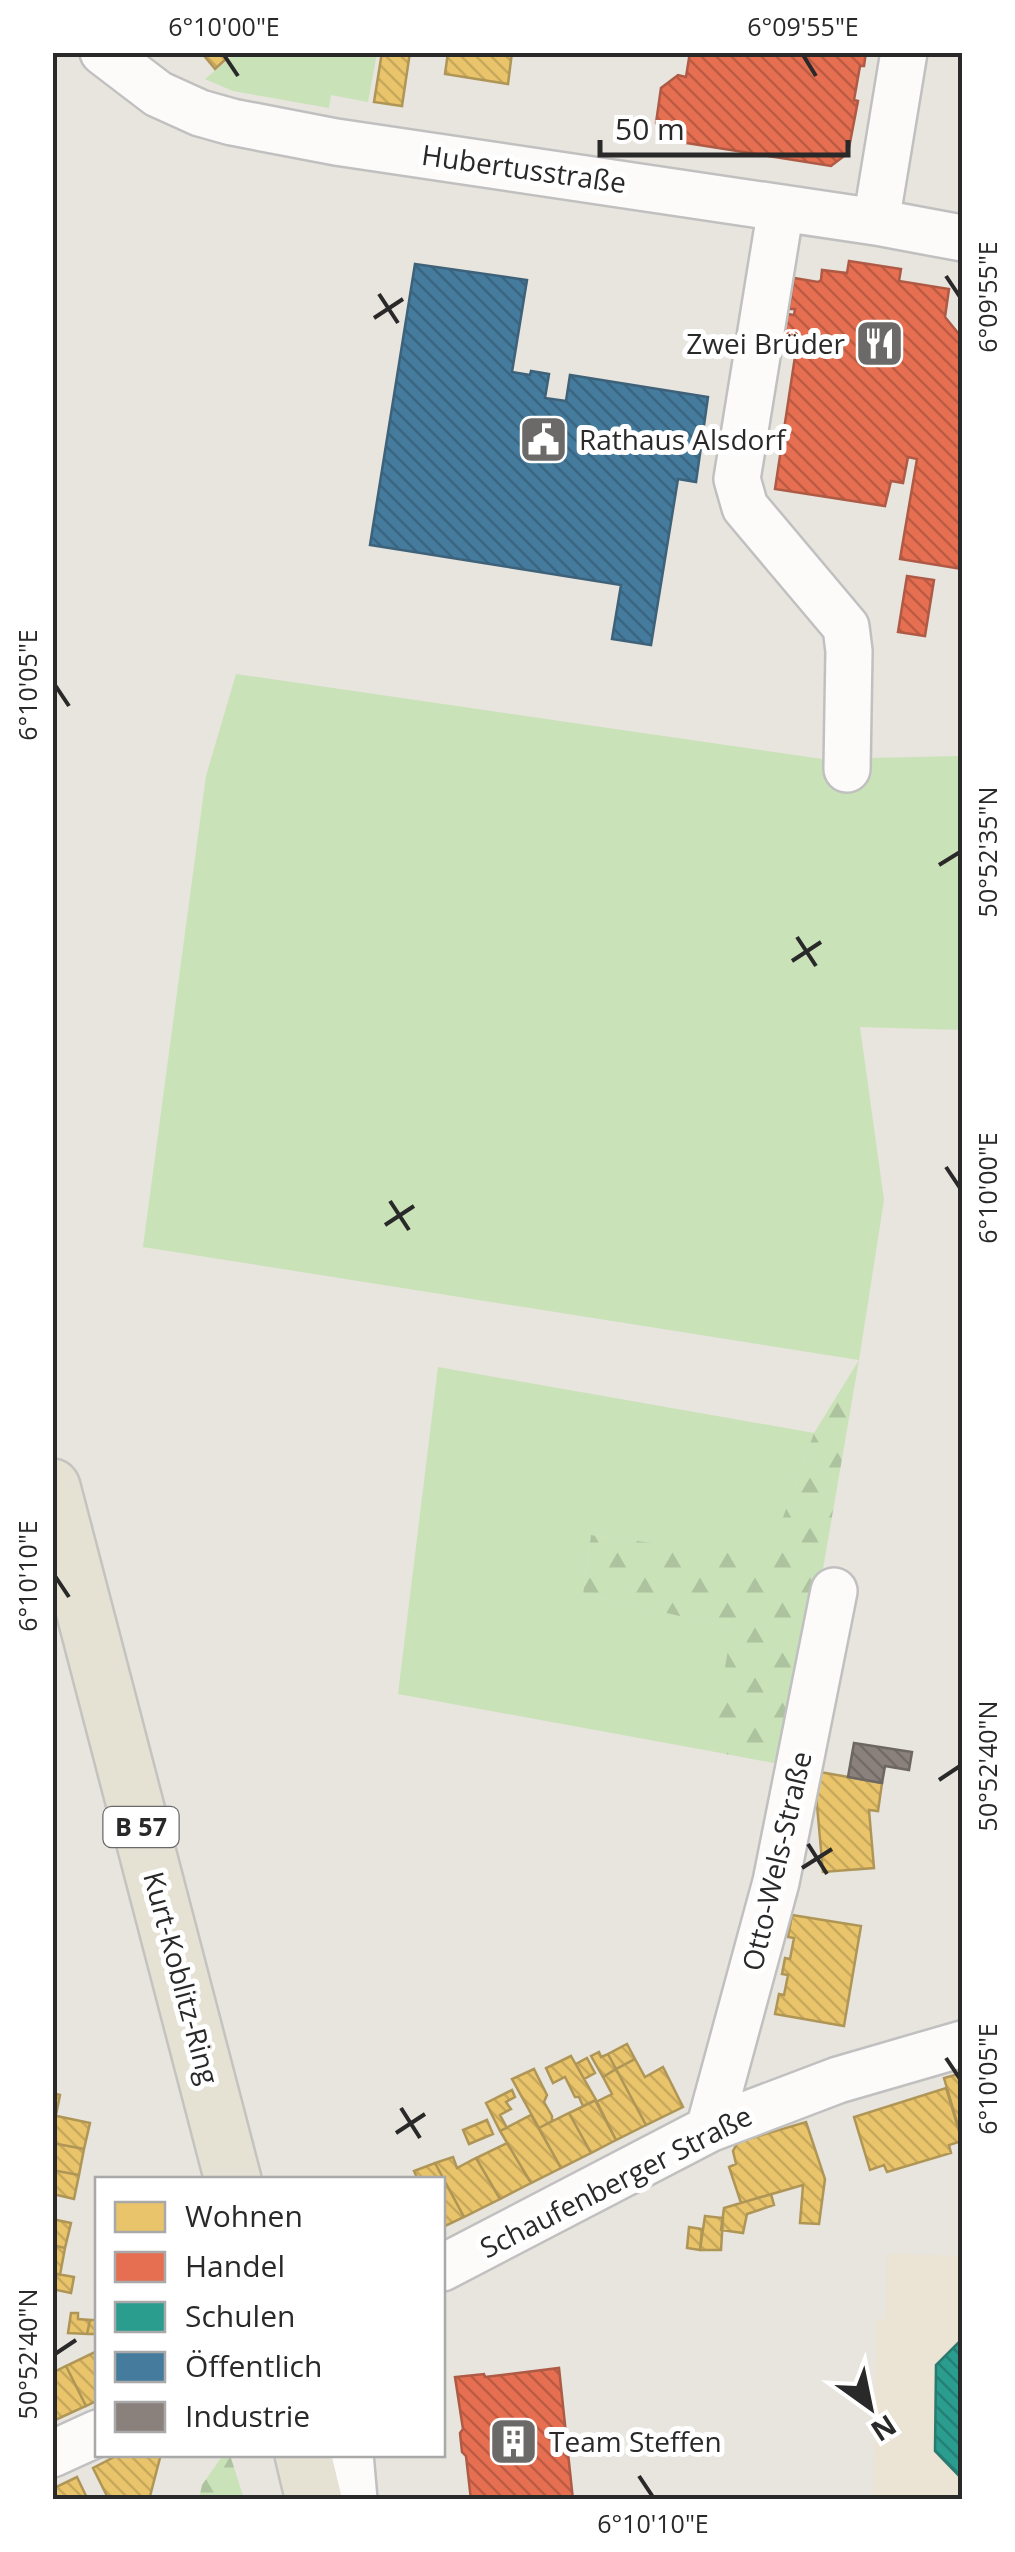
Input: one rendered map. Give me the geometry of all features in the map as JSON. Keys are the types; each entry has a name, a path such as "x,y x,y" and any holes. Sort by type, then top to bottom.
{"main road":[{"name":"Kurt-Koblitz-Ring","path":"52,1487 231,2176"},
{"path":"304,2457 314,2500"}],"street":[{"name":"Hubertusstraße","path":"103,52 158,94 232,122 336,142 962,238"},
{"path":"876,222 904,52"},
{"path":"781,208 736,479 744,507 846,626 846,770"},
{"name":"Otto-Wels-Straße","path":"709,2130 776,1882 834,1591"},
{"name":"Schaufenberger Straße","path":"445,2266 709,2130 838,2080 962,2044"},
{"path":"52,2454 95,2434"},
{"path":"350,2457 354,2500"}],"shaded area":[{"path":"887,2254 962,2256 962,2499 873,2500 877,2319 886,2319"}],"green space":[{"path":"236,53 377,53 368,102 331,95 329,108 233,91 205,79"},
{"path":"236,674 822,759 962,756 962,1030 860,1027 884,1200 859,1360 143,1247 206,776"},
{"path":"859,1360 789,1766 710,1751 732,1628 583,1594 591,1535 768,1558 814,1433"},
{"path":"438,1367 814,1433 768,1559 591,1535 583,1594 733,1628 710,1751 398,1694"},
{"path":"222,2457 231,2457 244,2499 199,2499 202,2485"}],"building: Wohnen":[{"path":"201,52 221,52 226,59 215,69"},
{"path":"382,52 410,52 402,106 374,102"},
{"path":"448,52 512,52 508,84 445,74"},
{"path":"820,1772 882,1783 878,1811 869,1810 874,1868 823,1872 816,1794"},
{"path":"792,1915 861,1926 844,2026 775,2014 788,1975 782,1974 794,1938 788,1937"},
{"path":"627,2044 635,2059 616,2069 608,2054"},
{"path":"599,2052 601,2057 608,2054 616,2069 603,2077 591,2056"},
{"path":"571,2056 596,2100 583,2106 565,2077 553,2083 546,2068"},
{"path":"587,2058 595,2073 584,2079 576,2064"},
{"path":"635,2059 645,2077 663,2067 683,2107 646,2125 616,2069"},
{"path":"534,2069 552,2116 552,2121 539,2128 512,2079"},
{"path":"616,2069 646,2125 616,2140 596,2102 612,2094 603,2077"},
{"path":"962,2073 962,2139 944,2078"},
{"path":"946,2088 962,2141 949,2145 951,2153 887,2172 884,2165 870,2170 854,2117"},
{"path":"512,2090 515,2097 506,2102 511,2109 500,2115 507,2128 500,2131 486,2103"},
{"path":"52,2093 60,2095 56,2115 52,2115"},
{"path":"596,2100 616,2140 591,2153 569,2113"},
{"path":"569,2113 591,2153 561,2168 539,2128"},
{"path":"52,2115 90,2123 84,2149 52,2143"},
{"path":"531,2115 561,2168 531,2183 500,2131"},
{"path":"487,2120 493,2134 469,2144 463,2130"},
{"path":"806,2122 825,2179 819,2224 800,2223 803,2185 741,2203 729,2167 736,2164 733,2151 738,2142"},
{"path":"52,2143 84,2149 79,2175 52,2170"},
{"path":"507,2143 531,2183 500,2199 476,2158"},
{"path":"453,2157 457,2168 476,2158 500,2199 464,2217 435,2163"},
{"path":"435,2163 443,2177 417,2177 414,2171"},
{"path":"52,2170 79,2175 74,2199 53,2194"},
{"path":"445,2182 464,2217 445,2226"},
{"path":"771,2194 774,2205 747,2214 743,2233 721,2230 724,2208"},
{"path":"705,2216 723,2218 721,2250 700,2250"},
{"path":"52,2219 71,2223 65,2248 52,2245"},
{"path":"689,2227 702,2229 700,2250 687,2248"},
{"path":"52,2245 65,2248 60,2275 52,2273"},
{"path":"52,2273 74,2277 71,2293 52,2289"},
{"path":"71,2313 78,2313 78,2319 90,2320 87,2334 68,2333"},
{"path":"90,2320 95,2320 95,2334 87,2334"},
{"path":"95,2352 95,2402 86,2406 66,2366"},
{"path":"66,2366 86,2406 53,2421 52,2373"},
{"path":"114,2457 160,2457 149,2500 109,2500 93,2468"},
{"path":"77,2477 88,2500 52,2500 52,2489"}],"building: Handel":[{"path":"690,52 866,52 864,66 860,66 848,153 831,166 668,140 656,123 661,88 678,75 686,77"},
{"path":"849,261 901,269 899,281 949,289 945,317 962,338 962,569 900,559 917,459 908,457 903,483 891,481 885,506 775,489 796,350 782,348 787,314 794,315 795,309 789,309 794,278 818,282 822,270 847,273"},
{"path":"907,576 934,580 925,636 898,632"},
{"name":"Team Steffen","path":"559,2368 573,2500 471,2500 455,2377"}],"building: Schulen":[{"path":"962,2339 962,2479 935,2451 936,2365"}],"building: Öffentlich":[{"name":"Rathaus Alsdorf","path":"415,264 527,280 512,372 549,374 545,398 566,401 570,375 708,397 696,482 678,479 651,645 612,639 621,585 370,545"}],"building: Industrie":[{"path":"854,1743 912,1752 909,1770 885,1766 882,1783 848,1777"}],"place":[{"name":"Zwei Brüder","path":"880,344"},
{"name":"Rathaus Alsdorf","path":"544,440"},
{"name":"Team Steffen","path":"514,2442"}]}
